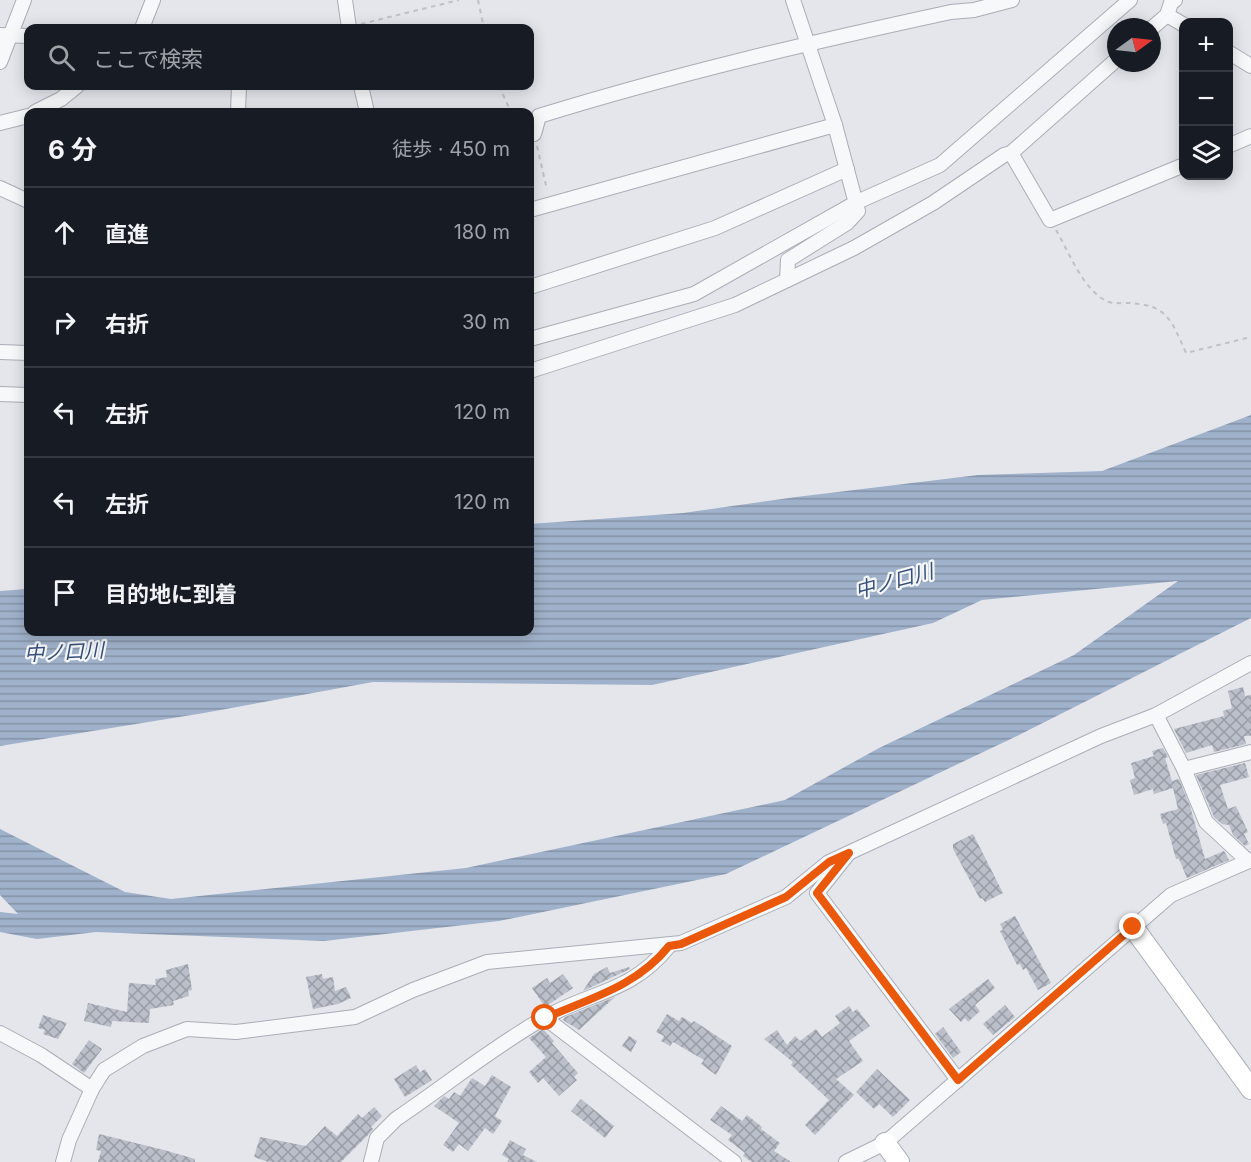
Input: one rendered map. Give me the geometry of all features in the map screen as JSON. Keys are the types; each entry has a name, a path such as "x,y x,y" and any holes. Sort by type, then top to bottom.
{"street":[{"path":"0,62 6,36 24,0"},
{"path":"144,24 153,0"},
{"path":"345,0 349,24"},
{"path":"787,280 788,260 847,223 858,211 835,125 793,0"},
{"path":"534,134 539,116 633,87 955,6 1012,0"},
{"path":"534,338 694,294 857,202 940,165 1130,0"},
{"path":"1160,18 1171,5 1179,18"},
{"path":"6,36 24,36"},
{"path":"1233,55 1251,66"},
{"path":"534,370 735,305 854,248 933,203 1004,155 1011,153 1107,68"},
{"path":"43,108 61,99 72,90"},
{"path":"237,108 239,90"},
{"path":"362,90 366,108"},
{"path":"0,123 24,117"},
{"path":"534,209 835,125"},
{"path":"1233,144 1251,136"},
{"path":"1011,153 1050,220 1179,167"},
{"path":"534,286 715,228 847,169"},
{"path":"0,188 24,199"},
{"path":"0,352 24,353"},
{"path":"5,394 24,387"},
{"path":"5,394 24,395"},
{"path":"63,1162 69,1140 92,1089 104,1070 142,1046 187,1029 236,1032 355,1017 413,990 487,962 681,944 786,897 829,862 1101,736 1156,715 1251,663"},
{"path":"846,1162 885,1143 1171,895 1249,861 1206,822 1184,769 1156,715"},
{"path":"1184,769 1251,752"},
{"path":"849,853 817,893 958,1080"},
{"path":"1133,927 1251,1089"},
{"path":"371,1162 377,1138 396,1119 545,1018 626,984 653,966 669,946"},
{"path":"545,1018 734,1162"},
{"path":"0,1033 41,1054 92,1089"},
{"path":"885,1143 899,1162"}],"path":[{"path":"361,24 459,0"},
{"path":"478,0 483,24"},
{"path":"501,90 509,108"},
{"path":"534,134 550,205"},
{"path":"1050,220 1088,285 1107,302 1146,304 1161,309 1177,331 1186,353 1251,337"}],"water":[{"name":"中ノ口川","path":"1251,415 1251,618 1017,736 726,874 499,921 324,941 96,932 37,939 0,932 0,912 18,914 0,895 0,829 125,892 171,899 466,868 785,800 879,748 1074,655 1178,581 982,600 933,623 652,685 373,682 204,713 0,746 0,591 24,589 24,636 534,636 534,524 683,513 978,475 1102,471"}],"building":[{"path":"1243,687 1245,696 1251,695 1251,736 1244,736 1246,744 1214,752 1212,745 1186,753 1174,729 1224,716 1223,711 1232,708 1228,691"},
{"path":"1163,748 1168,757 1165,758 1172,781 1179,779 1190,806 1205,859 1224,851 1229,860 1187,878 1179,859 1176,859 1166,823 1163,824 1160,814 1178,809 1173,788 1154,794 1153,789 1134,795 1130,780 1135,778 1131,763 1154,756 1152,751"},
{"path":"1245,763 1249,777 1220,785 1228,809 1236,806 1248,832 1244,834 1249,844 1245,846 1233,835 1229,825 1222,824 1214,817 1196,775"},
{"path":"973,834 1003,893 985,902 982,898 980,899 953,849 953,844"},
{"path":"1015,916 1051,983 1038,990 1026,968 1023,970 1020,964 1017,965 1000,931 1003,930 1000,924"},
{"path":"188,964 192,990 188,991 189,996 173,1001 174,1005 150,1009 149,1023 112,1021 111,1027 84,1021 88,1003 127,1012 129,983 156,985 155,979 167,977 166,970"},
{"path":"607,967 610,973 629,967 630,969 583,991 594,974"},
{"path":"322,974 323,979 333,977 335,991 346,987 351,998 338,1004 313,1009 306,977"},
{"path":"563,974 573,988 545,1007 532,988 547,978 550,983"},
{"path":"988,979 995,988 975,1005 980,1011 968,1022 965,1018 961,1022 949,1009"},
{"path":"615,997 579,1030 563,1020 565,1017"},
{"path":"1005,1005 1015,1017 993,1035 983,1024"},
{"path":"849,1006 853,1012 857,1009 870,1026 849,1041 863,1061 836,1079 854,1095 815,1135 805,1125 829,1100 791,1065 793,1062 764,1039 777,1030 787,1045 795,1036 800,1041 816,1029 822,1037 840,1023 835,1016"},
{"path":"667,1014 679,1021 682,1017 692,1023 694,1021 732,1046 716,1075 701,1064 704,1060 673,1042 670,1046 661,1041 664,1036 656,1032"},
{"path":"43,1015 67,1023 58,1039 43,1034 45,1030 38,1028"},
{"path":"943,1027 961,1052 953,1058 935,1034"},
{"path":"543,1029 578,1073 574,1077 577,1080 559,1096 543,1078 538,1083 529,1072 546,1057 529,1038"},
{"path":"629,1036 637,1041 631,1052 622,1046"},
{"path":"89,1040 102,1049 84,1073 72,1064"},
{"path":"416,1065 420,1072 425,1069 432,1080 405,1097 394,1079"},
{"path":"877,1069 910,1100 893,1117 879,1104 874,1109 856,1092"},
{"path":"492,1075 511,1087 495,1116 502,1121 493,1134 485,1128 468,1151 459,1144 453,1152 443,1145 459,1123 434,1106 444,1096 449,1099 454,1092 460,1096 472,1078 485,1086"},
{"path":"581,1099 614,1126 605,1138 571,1111"},
{"path":"721,1106 742,1121 747,1115 762,1127 761,1129 780,1143 774,1151 791,1162 752,1162 743,1156 745,1153 728,1140 732,1135 710,1120"},
{"path":"374,1107 382,1116 371,1127 373,1129 370,1133 341,1162 268,1162 254,1157 260,1137 306,1146 325,1126 337,1136 358,1114 362,1118"},
{"path":"99,1134 195,1159 195,1162 98,1162 101,1151 96,1150"},
{"path":"510,1140 526,1149 523,1155 537,1162 507,1162 509,1159 502,1155"}],"route":[{"path":"545,1018 626,984 653,966 669,946 681,944 786,897 829,862 849,853 817,893 958,1080 1133,927"}]}
